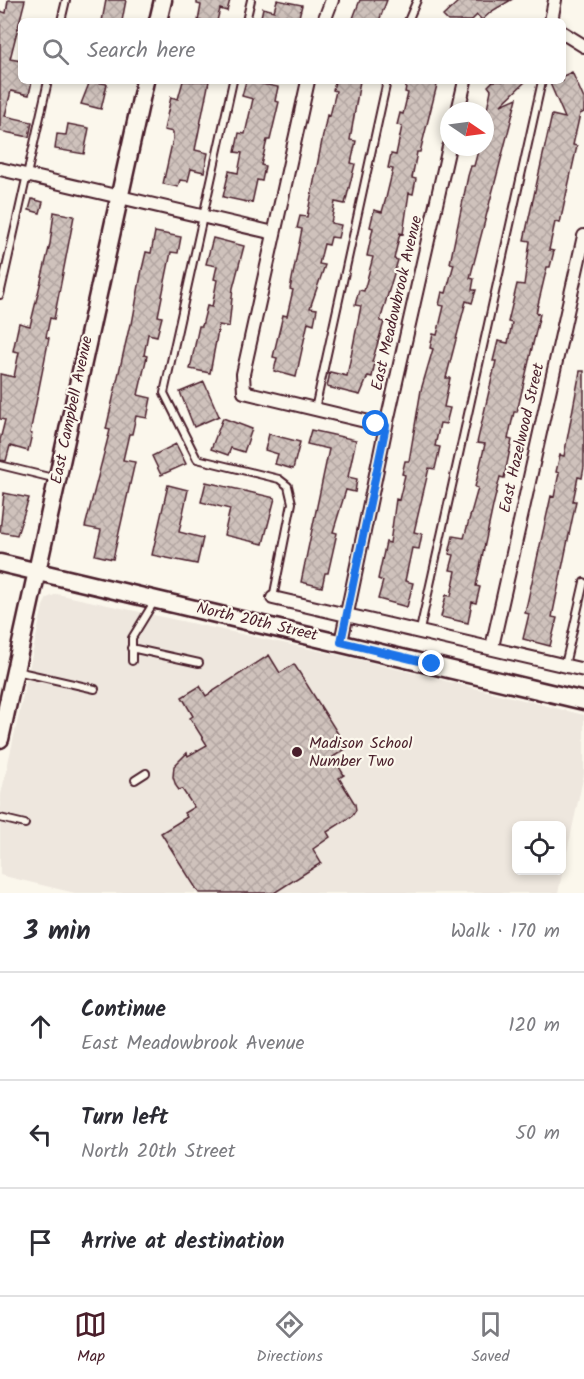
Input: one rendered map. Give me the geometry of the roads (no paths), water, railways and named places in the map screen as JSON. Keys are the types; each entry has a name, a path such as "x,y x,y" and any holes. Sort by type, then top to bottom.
{"street":[{"path":"159,18 163,0"},
{"path":"325,18 332,0"},
{"path":"551,18 555,0"},
{"path":"566,35 584,46"},
{"name":"East Campbell Avenue","path":"0,739 2,708 15,671 144,84"},
{"path":"307,84 243,374 244,392 386,426"},
{"path":"460,102 464,84"},
{"name":"East Meadowbrook Avenue","path":"341,642 386,426 448,156"},
{"path":"0,169 274,233"},
{"name":"East Hazelwood Street","path":"492,647 584,236"},
{"name":"North 20th Street","path":"0,563 584,701"},
{"name":"North 20th Street","path":"273,598 420,630 584,670"}],"lane":[{"path":"62,18 66,0"},
{"path":"247,18 251,0"},
{"path":"409,18 417,0"},
{"path":"0,295 47,84"},
{"path":"232,84 164,393 197,459 279,479 288,486 292,503 273,598"},
{"path":"315,410 386,84"},
{"path":"420,630 541,84"},
{"path":"0,465 57,479"},
{"path":"565,665 584,582"},
{"path":"132,661 132,638 156,599"},
{"path":"131,648 199,663"},
{"path":"15,671 95,689"},
{"path":"135,780 146,773"},
{"path":"0,818 25,824"}],"place":[{"name":"Madison School Number Two","path":"297,752"}]}
